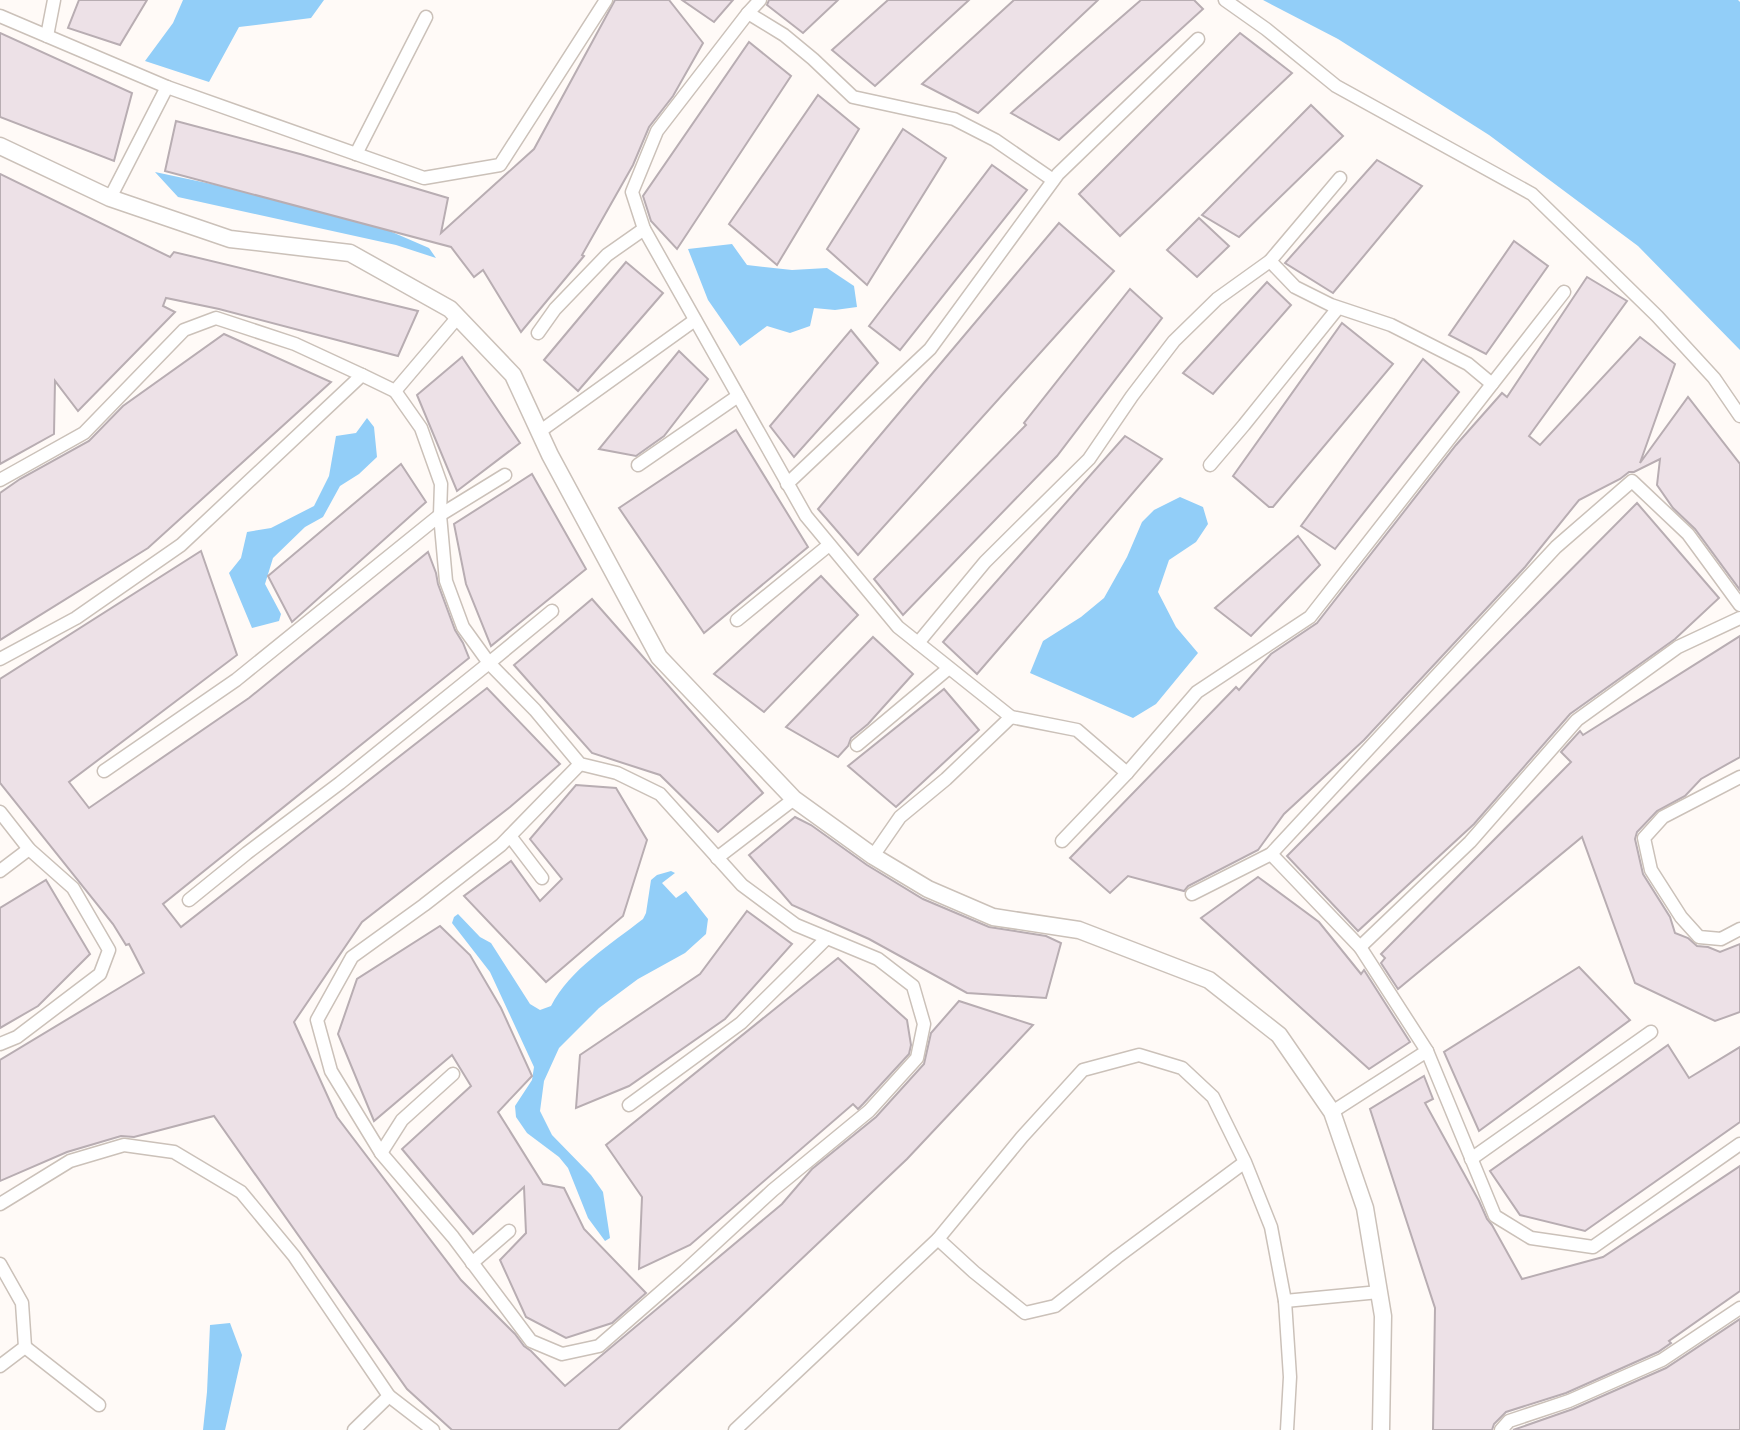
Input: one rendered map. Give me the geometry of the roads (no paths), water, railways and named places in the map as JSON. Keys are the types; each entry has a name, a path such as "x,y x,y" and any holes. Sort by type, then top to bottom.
{"street":[{"path":"47,36 54,0"},
{"path":"0,16 167,87 424,178 500,165 606,0"},
{"path":"760,0 657,131 632,192 644,229 806,516 898,627 1011,717 1077,730 1127,773"},
{"path":"1225,0 1336,86 1532,194 1667,326 1714,378 1740,416"},
{"path":"748,13 784,35 853,97 954,119 995,140 1053,180"},
{"path":"356,154 426,17"},
{"path":"787,484 930,349 1053,180 1198,39"},
{"path":"110,198 167,87"},
{"path":"0,146 110,198 230,239 350,253 450,309 513,375 550,455 659,657 794,799 873,856 928,889 993,917 1079,930 1209,980 1279,1035 1332,1112 1365,1208 1383,1316 1381,1430"},
{"path":"918,643 985,562 1089,459 1174,341 1217,299 1270,261 1340,178"},
{"path":"538,333 555,309 607,255 644,229"},
{"path":"1270,261 1295,287 1338,308 1391,325 1468,364 1492,384"},
{"path":"1062,841 1127,773 1197,692 1310,617 1564,292"},
{"path":"1210,465 1338,308"},
{"path":"0,480 84,433 184,330 216,318 295,344 395,391 421,428 441,484 440,515 446,581 463,627 489,663 535,710 580,764 617,773 660,794 742,885 796,925 878,959 913,986 924,1024 917,1058 869,1111 773,1190 599,1346 562,1354 531,1341 453,1237 381,1153 331,1071 317,1020 352,957 424,905 510,836 580,764"},
{"path":"395,391 457,318"},
{"path":"539,432 695,320"},
{"path":"0,659 76,618 181,545 362,375"},
{"path":"638,465 738,396"},
{"path":"104,771 236,680 440,515 505,475"},
{"path":"1192,894 1271,854 1556,547 1632,481 1688,534 1740,605"},
{"path":"737,620 829,545"},
{"path":"189,900 340,783 552,611"},
{"path":"1360,947 1470,842 1577,720 1678,647 1740,618"},
{"path":"857,745 949,668"},
{"path":"873,856 900,817 946,779 1011,717"},
{"path":"1740,777 1663,817 1644,838 1651,870 1681,917 1699,937 1721,939 1740,929"},
{"path":"717,858 794,799"},
{"path":"0,812 29,849 73,888 109,950 100,974 17,1037 0,1044"},
{"path":"510,836 542,878"},
{"path":"0,871 29,849"},
{"path":"1271,854 1360,947 1427,1051 1495,1216 1531,1238 1593,1247 1740,1144"},
{"path":"629,1105 741,1023 827,938"},
{"path":"1471,1159 1651,1032"},
{"path":"1332,1112 1427,1051"},
{"path":"735,1430 938,1239 1022,1137 1083,1070 1139,1055 1182,1068 1213,1097 1245,1162 1271,1227 1285,1301 1290,1377 1287,1430"},
{"path":"381,1153 402,1120 453,1074"},
{"path":"0,1204 70,1161 124,1145 174,1152 241,1192 294,1256 389,1396 433,1430"},
{"path":"938,1239 1025,1313 1055,1306 1245,1162"},
{"path":"472,1263 509,1231"},
{"path":"0,1264 22,1303 25,1347 99,1405"},
{"path":"1285,1301 1379,1292"},
{"path":"1501,1430 1509,1421 1569,1401 1662,1360 1740,1308"},
{"path":"0,1366 25,1347"},
{"path":"354,1430 389,1396"}],"water":[{"path":"183,0 324,0 311,18 239,27 209,82 145,61 173,23"},
{"path":"1263,0 1738,0 1740,350 1638,246 1489,135 1338,39"},
{"path":"155,172 235,189 385,229 429,248 436,258 396,245 178,197"},
{"path":"732,244 747,265 792,270 827,268 854,286 857,307 835,310 814,308 810,326 790,333 767,326 740,346 708,300 688,249"},
{"path":"367,418 374,427 377,457 340,486 323,517 305,527 273,558 265,584 281,614 279,621 252,628 229,573 241,558 247,532 271,528 314,506 329,476 336,436 356,433"},
{"path":"1180,497 1203,507 1208,524 1196,542 1169,560 1158,592 1176,627 1198,653 1156,704 1133,718 1030,673 1043,641 1104,598 1142,522 1154,510"},
{"path":"671,871 675,873 662,883 676,898 686,891 708,919 706,934 685,953 638,979 599,1008 559,1048 544,1081 540,1111 552,1135 603,1192 610,1238 605,1241 588,1218 568,1168 559,1157 527,1133 516,1117 515,1106 532,1080 534,1067 490,972 452,923 458,914 480,937 491,943 530,1004 540,1010 551,1006 569,980 592,958 643,919 651,880"},
{"path":"230,1323 242,1355 225,1430 203,1430 210,1325"}]}
